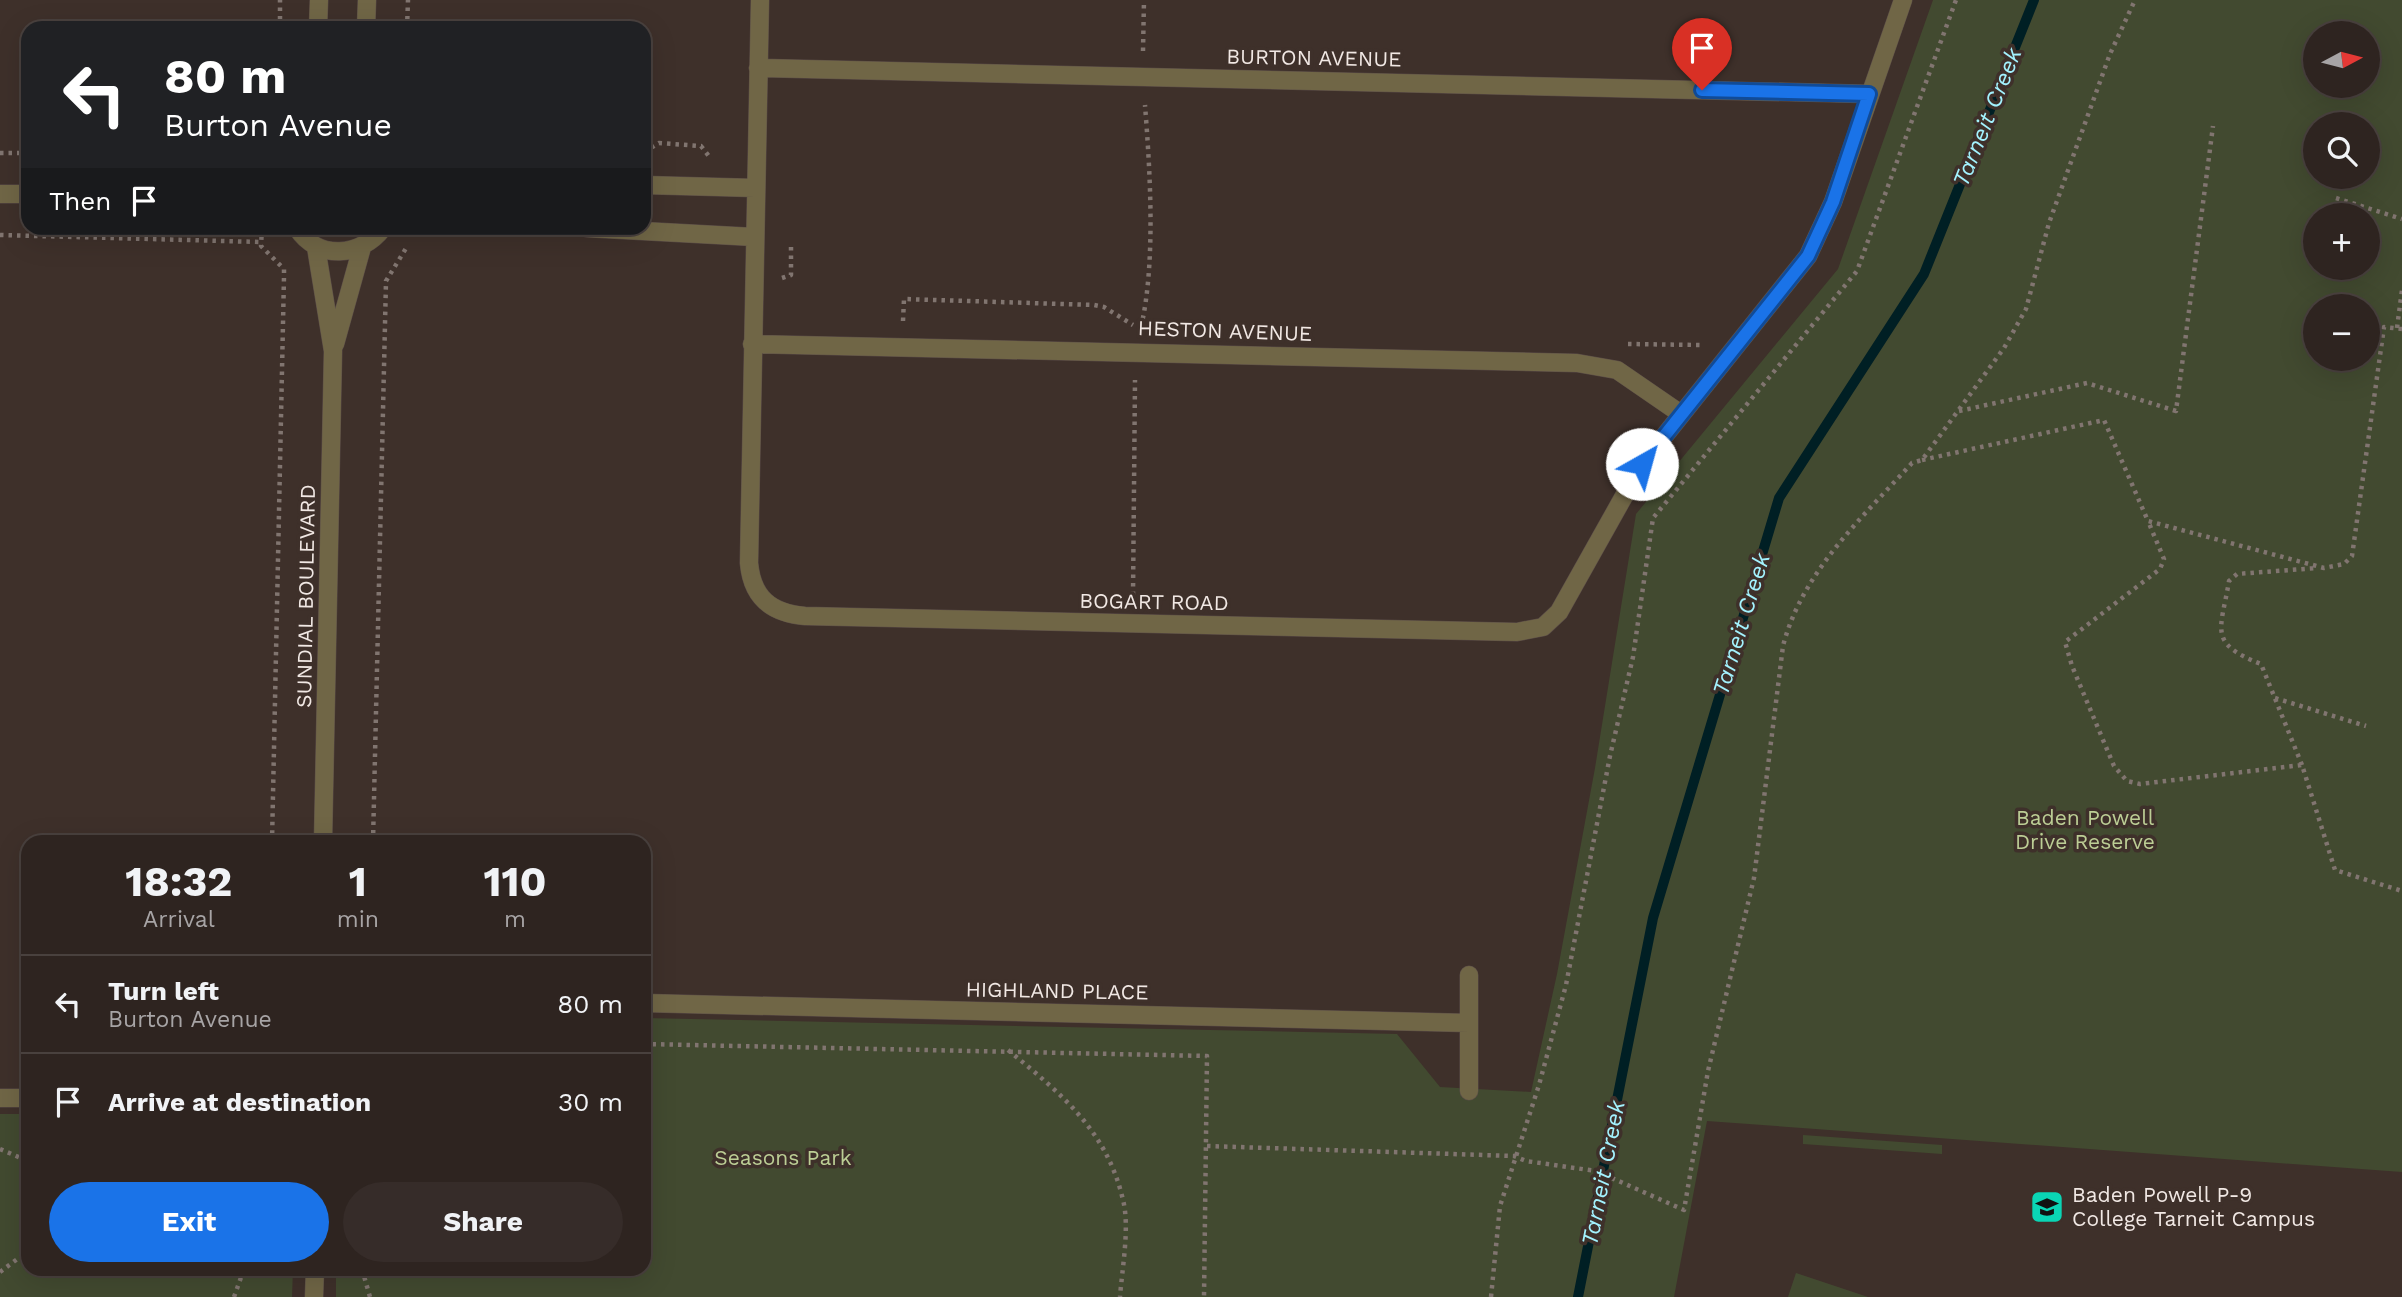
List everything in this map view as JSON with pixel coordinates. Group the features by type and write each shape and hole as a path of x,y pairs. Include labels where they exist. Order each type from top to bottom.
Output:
{"street":[{"path":"318,21 319,0"},
{"path":"366,21 367,0"},
{"path":"752,344 760,0"},
{"path":"1681,414 1808,256 1833,202 1903,0"},
{"name":"BURTON AVENUE","path":"758,68 1869,94"},
{"path":"651,186 755,188"},
{"path":"0,194 21,194"},
{"path":"651,231 754,237"},
{"path":"302,235 316,247 347,252 362,247 376,235"},
{"name":"SUNDIAL BOULEVARD","path":"316,247 333,351 323,835"},
{"name":"SUNDIAL BOULEVARD","path":"333,351 362,247"},
{"name":"HESTON AVENUE","path":"752,344 1135,351 1597,365 1617,370 1632,378 1681,414"},
{"name":"BOGART ROAD","path":"752,344 749,563 755,592 774,610 804,616 1508,632 1535,630 1552,621 1559,612 1623,493 1681,414"},
{"path":"1469,975 1469,1091"},
{"name":"HIGHLAND PLACE","path":"651,1003 1469,1023"},
{"path":"0,1098 21,1098"},
{"path":"314,1297 315,1276"}],"path":[{"path":"280,0 280,21"},
{"path":"407,21 408,0"},
{"path":"903,327 904,299 1094,305 1130,322 1140,332 1146,295 1150,168 1143,77 1144,0"},
{"path":"1491,1297 1495,1235 1514,1156 1539,1085 1566,985 1610,756 1633,657 1653,518 1857,271 1956,0"},
{"path":"1922,460 2004,348 2026,309 2049,223 2110,54 2135,0"},
{"path":"1958,412 2087,383 2176,411 2213,125"},
{"path":"651,148 659,143 701,146 715,164"},
{"path":"0,153 21,153"},
{"path":"2336,198 2402,219"},
{"path":"0,235 261,242"},
{"path":"262,235 261,246 284,269 272,835"},
{"path":"373,835 386,281 411,241"},
{"path":"782,287 782,276 791,275 791,245"},
{"path":"2402,290 2400,328 2384,327 2352,556 2344,564 2324,568 2237,574 2229,580 2221,631 2223,642 2232,652 2261,664 2302,765 2335,870 2402,891"},
{"path":"1627,344 1711,344"},
{"path":"1133,624 1135,351"},
{"path":"1207,1146 1514,1156 1526,1161 1596,1171 1684,1210 1708,1071 1754,878 1783,646 1790,619 1815,572 1912,463 2104,420 2164,559 2160,569 2065,642 2072,666 2114,766 2127,781 2140,784 2302,765"},
{"path":"2148,521 2324,568"},
{"path":"2274,698 2366,726"},
{"path":"651,1044 1007,1049 1207,1056 1204,1297"},
{"path":"1007,1049 1070,1102 1104,1150 1124,1202 1120,1297"},
{"path":"0,1149 21,1158"},
{"path":"0,1272 21,1256"},
{"path":"234,1297 240,1276"},
{"path":"364,1276 370,1297"}],"green space":[{"path":"1933,0 2402,0 2402,1172 1707,1121 1674,1297 336,1297 336,1276 651,1276 651,1018 1397,1034 1440,1087 1531,1092 1557,974 1595,768 1636,514 1838,269"},
{"path":"0,1114 21,1114 21,1276 293,1276 292,1297 0,1297"},
{"path":"1803,1135 1942,1145 1942,1154 1803,1144"},
{"path":"1796,1273 1868,1297 1788,1297"}],"waterway":[{"name":"Tarneit Creek","path":"1578,1297 1653,918 1779,498 1924,274 2034,0"}],"place":[{"name":"Baden Powell P-9 College Tarneit Campus","path":"2047,1207"}],"route":[{"path":"1642,464 1808,256 1833,202 1869,94 1702,90"}],"park label":[{"name":"Baden Powell Drive Reserve","path":"2085,830"},
{"name":"Seasons Park","path":"783,1158"}]}
